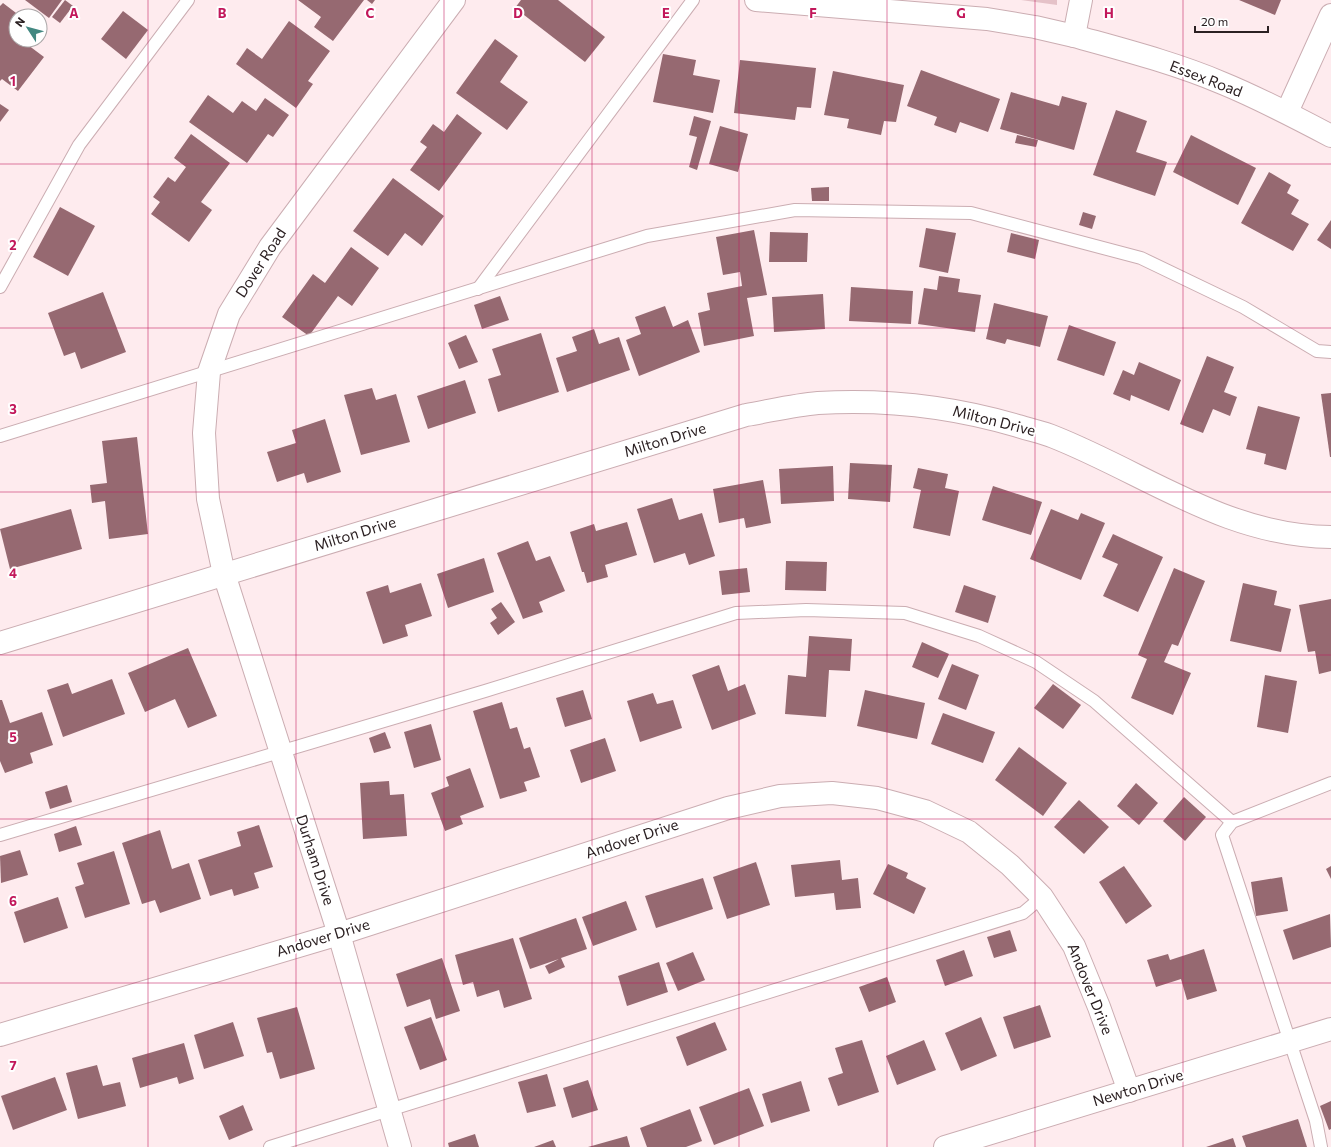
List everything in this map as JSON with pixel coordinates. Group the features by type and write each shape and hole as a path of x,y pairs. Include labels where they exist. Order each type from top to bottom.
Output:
{"street":[{"name":"Dover Road","path":"224,574 208,499 204,433 209,372 229,314 270,247 454,0"},
{"name":"Essex Road","path":"756,0 925,6 1074,36 1140,55 1221,82 1287,112 1331,136"},
{"path":"1074,36 1081,0"},
{"path":"1287,112 1331,15"},
{"name":"Milton Drive","path":"0,643 746,415 818,403 876,403 934,406 991,418 1053,436 1219,515 1264,528 1312,537 1331,537"},
{"name":"Durham Drive","path":"224,574 339,934 400,1147"},
{"name":"Andover Drive","path":"0,1034 339,934 728,808 780,796 832,793 877,798 925,811 969,832 1010,865 1042,896 1074,946 1099,1007 1129,1091"},
{"name":"Newton Drive","path":"945,1147 1331,1028"}],"lane":[{"path":"0,287 79,145 188,0"},
{"path":"478,289 693,0"},
{"path":"0,436 647,236 795,210 971,213 1141,258 1243,307 1317,351 1331,352"},
{"path":"0,835 280,750 485,691 736,613 806,610 905,613 979,636 1036,662 1094,701 1232,822"},
{"path":"1321,1147 1316,1122 1222,835 1232,822 1331,783"},
{"path":"270,1147 390,1111 1023,912 1042,896"}],"shaded area":[{"path":"1021,0 1057,0 1057,5"}],"building":[{"path":"25,0 62,0 49,18 48,8 36,8"},
{"path":"65,0 73,6 60,23 52,17"},
{"path":"298,0 364,0 333,41 314,27 321,17"},
{"path":"367,0 375,0 372,4"},
{"path":"521,0 558,0 605,37 585,62 515,8"},
{"path":"1239,0 1281,0 1275,15"},
{"path":"3,3 10,8 8,8 8,48 32,48 44,57 18,91 2,79 0,81 0,6"},
{"path":"123,11 148,30 126,59 101,39"},
{"path":"289,21 330,51 308,81 313,84 296,108 236,64 247,48 262,59"},
{"path":"495,39 518,56 500,82 528,102 507,130 456,93"},
{"path":"663,54 696,60 693,75 720,80 713,113 653,102"},
{"path":"740,60 816,68 811,108 797,107 795,120 734,113"},
{"path":"921,70 1000,99 988,132 960,122 956,133 934,125 937,117 907,106"},
{"path":"833,71 904,85 896,122 884,121 881,135 847,128 849,119 824,115"},
{"path":"1011,92 1059,106 1062,96 1087,103 1074,150 1000,129"},
{"path":"208,95 233,113 242,101 256,111 265,98 289,115 273,137 268,134 247,163 189,122"},
{"path":"0,104 9,110 0,122"},
{"path":"1116,110 1147,121 1136,152 1167,162 1155,196 1093,175"},
{"path":"457,114 482,133 439,191 410,170 427,147 420,142 433,124 444,132"},
{"path":"694,116 711,121 697,170 689,167 697,137 689,135"},
{"path":"720,126 748,134 738,172 709,164"},
{"path":"191,134 230,163 201,202 212,210 189,242 151,214 160,202 153,197 168,177 175,182 186,167 174,158"},
{"path":"1017,135 1038,140 1036,147 1015,143"},
{"path":"1191,135 1256,168 1238,205 1173,172"},
{"path":"1269,172 1291,185 1287,193 1299,200 1291,214 1309,224 1293,251 1241,223"},
{"path":"393,178 444,216 422,246 405,233 388,256 353,231"},
{"path":"829,187 829,201 812,201 811,188"},
{"path":"60,207 95,226 68,276 33,257"},
{"path":"1083,212 1096,216 1092,229 1079,225"},
{"path":"1331,220 1331,249 1317,240"},
{"path":"926,228 956,233 948,273 919,267"},
{"path":"754,230 767,295 747,298 754,336 704,346 698,313 710,310 707,293 742,286 740,272 723,275 716,237"},
{"path":"770,232 808,233 807,262 769,262"},
{"path":"1011,233 1039,240 1035,259 1007,252"},
{"path":"351,247 379,268 352,306 338,296 309,336 282,317 313,274 325,283"},
{"path":"939,276 960,279 958,292 981,295 975,332 918,324 924,288 937,290"},
{"path":"851,287 913,291 911,324 849,321"},
{"path":"103,292 126,352 81,369 75,352 64,356 48,313"},
{"path":"823,294 825,329 774,332 772,297"},
{"path":"500,296 509,320 482,329 474,305"},
{"path":"994,303 1048,316 1040,347 1007,339 1005,344 986,339"},
{"path":"665,306 673,327 688,320 700,352 639,376 626,340 641,334 635,317"},
{"path":"1069,325 1116,342 1104,376 1057,360"},
{"path":"594,329 599,344 619,337 630,370 567,392 556,358 577,351 572,337"},
{"path":"541,333 559,392 498,412 488,379 501,375 492,349"},
{"path":"466,335 478,362 459,369 448,343"},
{"path":"1207,356 1234,367 1224,392 1237,397 1230,416 1213,409 1203,433 1180,424"},
{"path":"1139,362 1181,380 1169,411 1131,395 1130,401 1113,394 1123,370 1134,375"},
{"path":"465,380 476,413 428,429 417,396"},
{"path":"372,388 376,400 396,394 410,442 361,455 344,395"},
{"path":"1331,393 1331,457 1330,457 1321,394"},
{"path":"1258,406 1300,417 1286,470 1264,464 1266,454 1246,449"},
{"path":"325,419 341,472 307,483 304,473 277,482 267,452 296,443 292,430"},
{"path":"137,437 148,534 109,539 105,501 92,503 90,485 107,483 102,441"},
{"path":"850,463 892,465 890,502 848,499"},
{"path":"833,466 834,501 781,504 779,469"},
{"path":"918,468 948,474 945,488 959,491 950,536 913,528 921,490 913,488"},
{"path":"763,480 771,523 746,528 744,518 719,523 713,489"},
{"path":"993,486 1042,502 1031,535 982,520"},
{"path":"672,498 679,520 702,513 715,556 689,565 685,553 654,563 637,509"},
{"path":"71,509 82,549 10,569 0,529"},
{"path":"1051,509 1078,520 1081,513 1105,523 1081,580 1030,559"},
{"path":"627,522 637,555 605,565 608,577 587,583 584,572 582,572 570,532 594,524 596,531"},
{"path":"1113,534 1163,557 1138,612 1103,596 1118,564 1102,557"},
{"path":"528,541 536,561 550,556 565,591 539,602 543,612 523,619 497,553"},
{"path":"484,558 494,592 448,608 437,574"},
{"path":"786,561 827,562 826,591 785,590"},
{"path":"747,568 750,592 722,595 719,571"},
{"path":"1174,568 1205,581 1178,646 1172,644 1164,662 1191,673 1173,715 1131,698 1147,659 1138,655"},
{"path":"421,583 432,616 405,625 408,636 383,644 366,592 388,585 390,593"},
{"path":"1243,583 1277,591 1274,605 1291,609 1281,652 1230,641"},
{"path":"964,585 996,596 988,623 955,612"},
{"path":"1331,599 1331,671 1319,674 1315,651 1308,652 1299,605"},
{"path":"501,602 515,622 498,635 490,623 497,618 491,609"},
{"path":"809,636 852,639 850,671 829,670 826,717 785,714 788,675 806,677"},
{"path":"922,642 949,654 938,678 912,667"},
{"path":"188,648 217,716 188,728 175,699 145,712 128,673"},
{"path":"952,664 979,675 966,710 938,699"},
{"path":"719,665 728,691 745,684 756,714 712,730 692,675"},
{"path":"1265,675 1297,681 1288,733 1257,727"},
{"path":"112,679 125,714 63,737 47,690 68,683 72,694"},
{"path":"1053,684 1081,705 1063,729 1034,708"},
{"path":"583,690 592,719 565,727 556,698"},
{"path":"865,690 925,703 917,739 857,726"},
{"path":"653,693 657,704 673,700 682,728 640,742 627,701"},
{"path":"0,700 2,700 10,723 42,712 53,745 30,753 33,763 5,773 0,761"},
{"path":"502,702 510,729 517,727 524,749 530,747 540,777 524,782 527,791 500,799 473,711"},
{"path":"943,713 995,732 983,763 931,744"},
{"path":"431,724 441,760 414,768 404,732"},
{"path":"385,732 391,748 374,753 369,738"},
{"path":"605,738 616,771 581,783 570,750"},
{"path":"1019,747 1067,783 1043,816 995,780"},
{"path":"470,768 484,807 460,816 463,824 445,831 431,793 449,786 446,777"},
{"path":"389,781 390,795 404,794 407,836 363,839 360,783"},
{"path":"1136,783 1158,803 1139,825 1117,806"},
{"path":"67,785 72,802 50,809 45,792"},
{"path":"1184,797 1206,817 1185,841 1163,821"},
{"path":"1079,800 1109,827 1084,854 1054,827"},
{"path":"259,825 273,867 254,873 259,888 234,896 232,889 210,896 198,860 241,846 237,832"},
{"path":"76,826 82,845 59,852 54,834"},
{"path":"160,830 172,869 189,863 201,899 160,913 155,900 142,904 122,843"},
{"path":"20,850 28,875 1,883 0,856"},
{"path":"114,851 130,904 85,918 75,887 84,884 77,863"},
{"path":"840,860 842,880 858,878 861,908 836,910 834,893 795,897 791,865"},
{"path":"756,862 770,905 727,919 713,877"},
{"path":"888,864 908,873 906,878 926,888 914,914 873,894"},
{"path":"1124,866 1152,906 1126,924 1099,882"},
{"path":"1331,866 1331,879 1326,869"},
{"path":"1282,877 1288,911 1256,916 1251,882"},
{"path":"703,878 713,909 656,928 645,896"},
{"path":"58,897 68,928 24,943 14,912"},
{"path":"626,901 637,930 593,946 582,917"},
{"path":"1330,914 1331,947 1293,960 1283,930"},
{"path":"576,918 587,949 561,958 565,967 549,974 545,966 559,959 530,969 519,938"},
{"path":"1010,930 1017,951 994,958 987,937"},
{"path":"513,938 532,999 504,1008 499,990 477,997 473,982 463,985 455,955"},
{"path":"1204,949 1217,991 1187,1000 1181,979 1156,987 1147,960 1168,954 1170,960"},
{"path":"964,950 973,976 945,986 936,960"},
{"path":"693,952 705,980 678,991 666,963"},
{"path":"442,958 460,1011 436,1019 430,999 407,1007 396,974"},
{"path":"659,962 668,992 627,1006 618,976"},
{"path":"887,977 896,1002 869,1012 859,987"},
{"path":"1040,1005 1051,1037 1014,1049 1003,1017"},
{"path":"297,1007 315,1069 280,1079 272,1052 267,1053 257,1018"},
{"path":"431,1017 447,1060 420,1070 404,1027"},
{"path":"981,1017 997,1056 961,1071 945,1033"},
{"path":"233,1022 244,1056 204,1069 194,1035"},
{"path":"715,1022 727,1050 687,1066 676,1037"},
{"path":"862,1040 879,1092 838,1106 828,1078 843,1073 835,1048"},
{"path":"924,1040 936,1070 897,1085 886,1056"},
{"path":"184,1043 194,1079 179,1084 177,1077 140,1088 132,1058"},
{"path":"97,1065 103,1086 120,1082 126,1106 78,1119 66,1073"},
{"path":"547,1074 556,1106 527,1113 518,1082"},
{"path":"55,1077 67,1110 13,1130 1,1096"},
{"path":"588,1080 598,1110 572,1118 563,1088"},
{"path":"801,1081 810,1111 771,1123 762,1094"},
{"path":"749,1088 764,1126 714,1145 699,1107"},
{"path":"1331,1101 1331,1129 1329,1130 1320,1106"},
{"path":"243,1105 253,1130 229,1140 219,1116"},
{"path":"690,1109 702,1141 686,1147 647,1147 640,1128"},
{"path":"1298,1119 1307,1147 1246,1147 1242,1136"},
{"path":"475,1134 479,1147 449,1147 448,1143"},
{"path":"627,1136 630,1147 588,1147"},
{"path":"1233,1138 1236,1147 1206,1147"},
{"path":"553,1140 556,1147 534,1147"}]}
